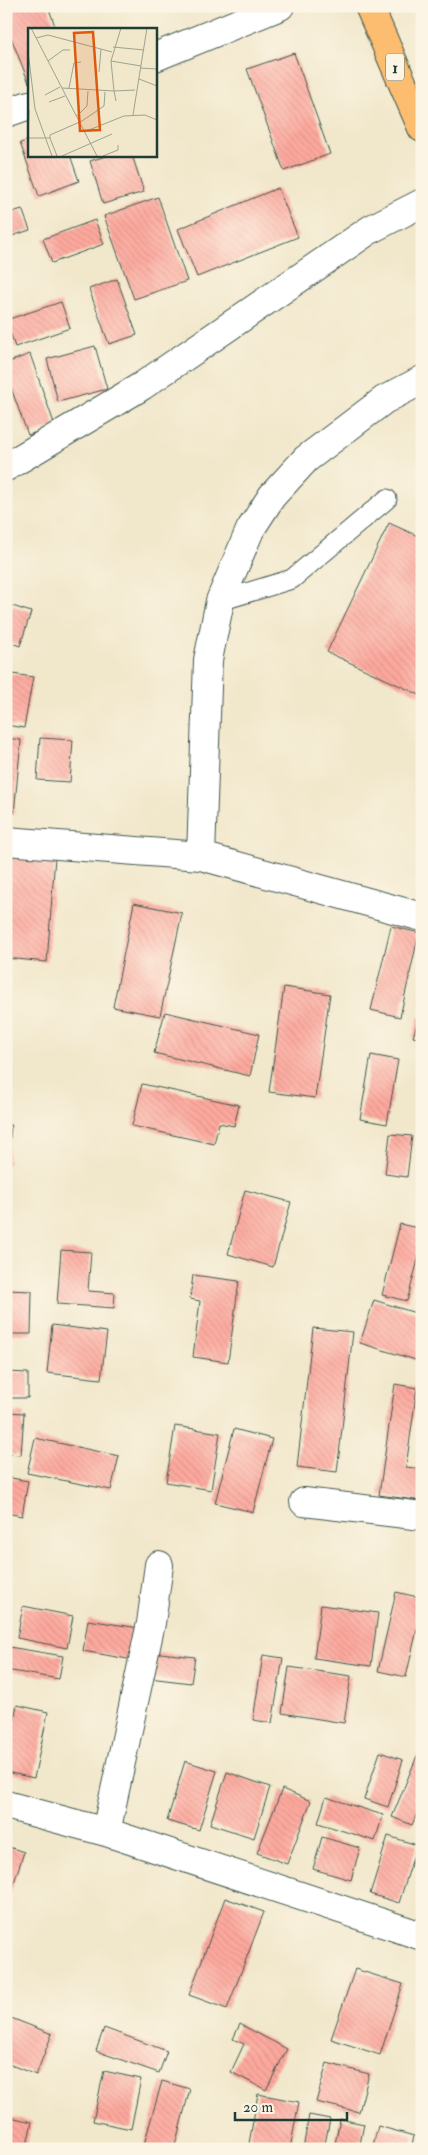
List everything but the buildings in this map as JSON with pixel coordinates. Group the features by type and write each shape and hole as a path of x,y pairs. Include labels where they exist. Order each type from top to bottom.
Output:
{"highway":[{"name":"1","path":"369,6 422,128"}],"street":[{"path":"156,57 280,6"},
{"path":"6,113 28,105"},
{"path":"6,467 142,386 371,229 422,203"},
{"path":"201,856 208,660 220,600 250,530 272,496 300,465 342,430 384,400 422,380"},
{"path":"6,841 201,856 422,917"},
{"path":"304,1502 422,1516"},
{"path":"106,1832 152,1623 159,1565"},
{"path":"6,1805 106,1832 422,1936"}],"lane":[{"path":"220,600 292,579 387,499"}]}
